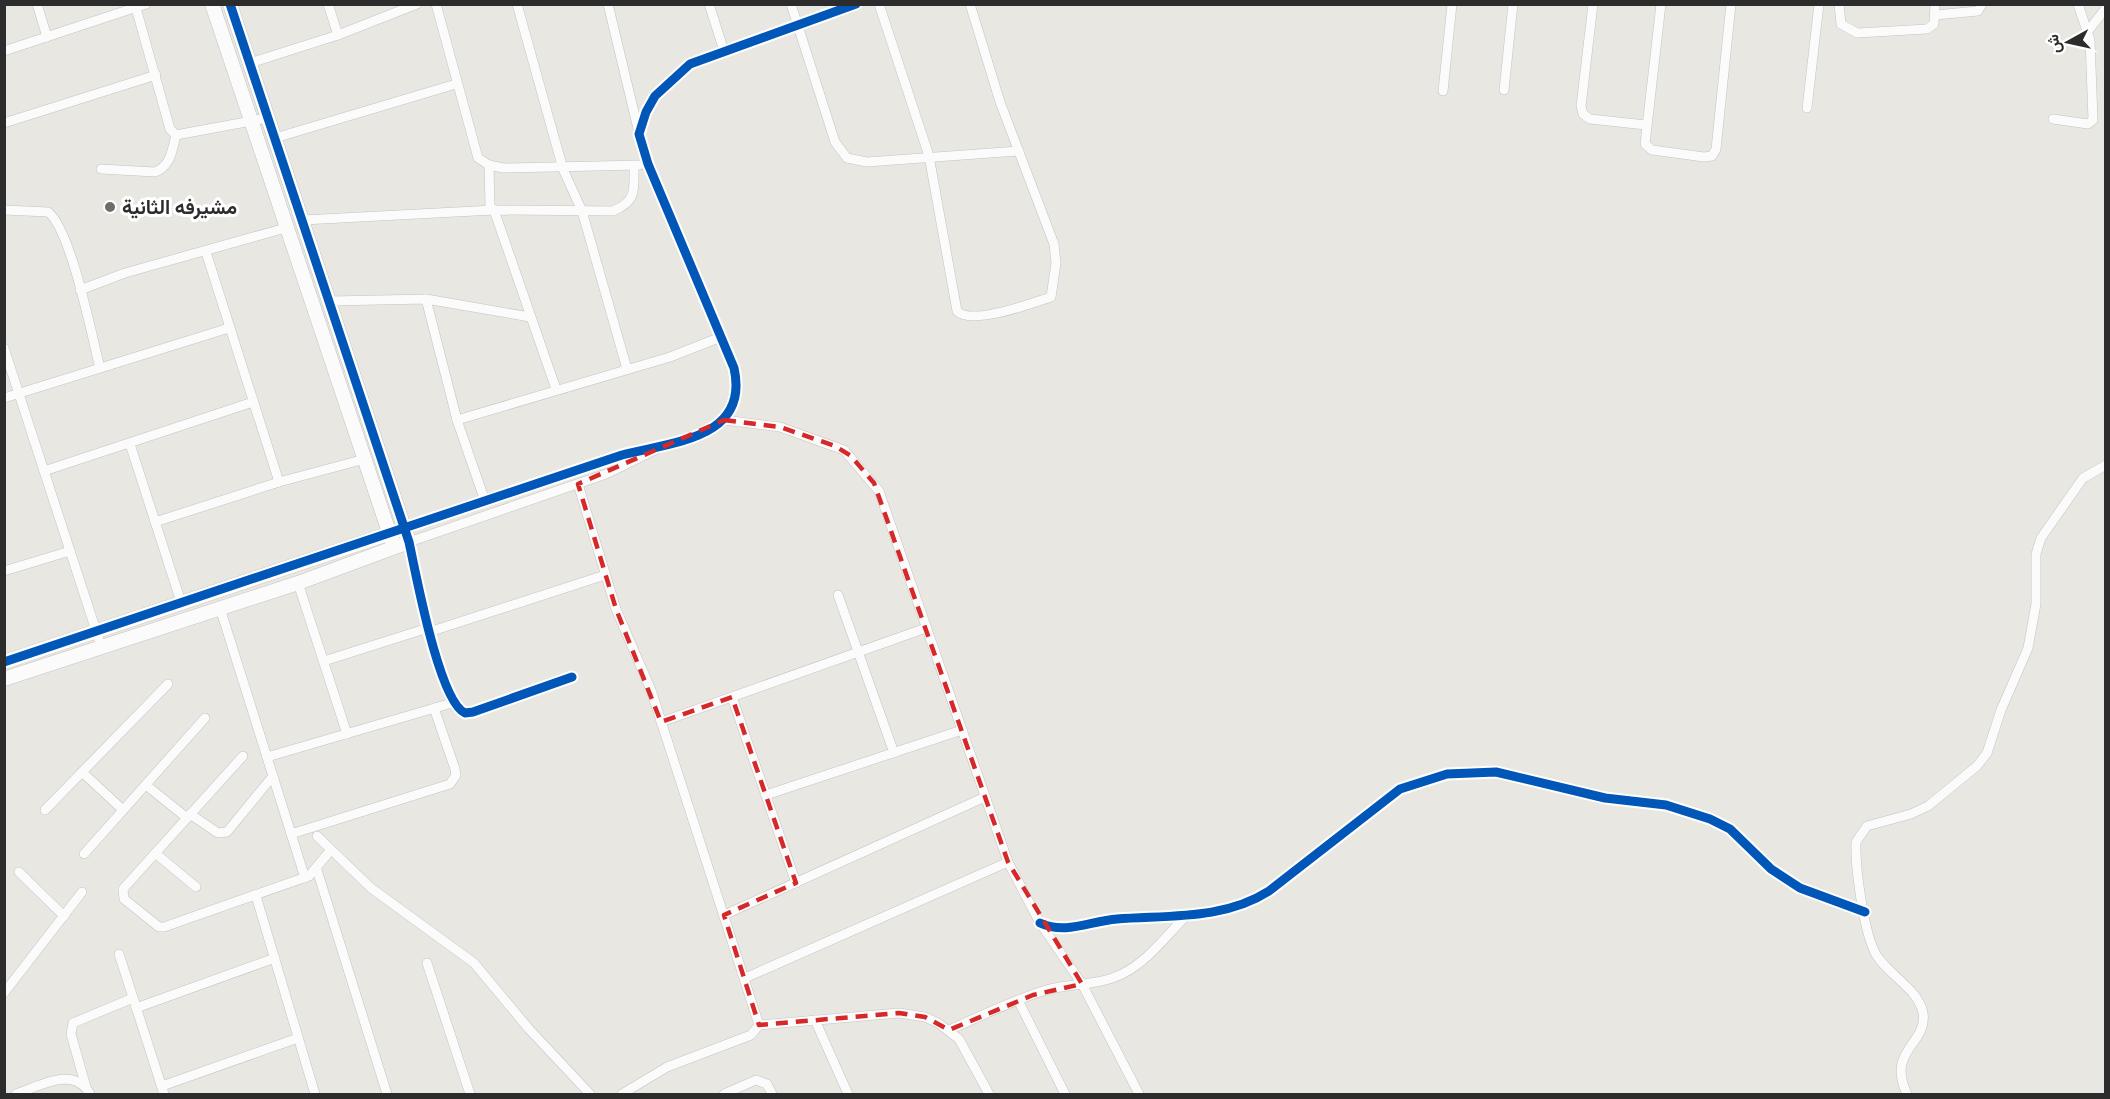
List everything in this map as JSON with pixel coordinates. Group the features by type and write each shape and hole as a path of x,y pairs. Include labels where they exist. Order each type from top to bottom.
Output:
{"street":[{"path":"37,4 48,37"},
{"path":"4,51 146,4"},
{"path":"212,4 289,226 394,547"},
{"path":"230,4 405,528 428,630 452,703 465,713 473,712 572,677"},
{"path":"328,4 338,35"},
{"path":"436,4 478,158 489,165 563,169 648,164"},
{"path":"517,4 563,169 582,211 627,369"},
{"path":"4,662 622,454 660,447 705,432 724,420 735,399 737,384 734,368 648,164 608,4"},
{"path":"709,4 724,51"},
{"path":"791,4 839,151 856,162 1019,152"},
{"path":"639,134 655,96 690,64 856,4"},
{"path":"879,4 929,156 957,311 965,315 1006,312 1051,297 1056,263 1053,244 1000,102 970,4"},
{"path":"1443,91 1452,4"},
{"path":"1504,90 1513,4"},
{"path":"1593,4 1581,110 1590,119 1646,125"},
{"path":"1661,4 1644,140 1649,149 1704,157 1714,153 1731,4"},
{"path":"1807,108 1819,4"},
{"path":"1839,4 1841,24 1857,33 1928,30 1934,24 1935,4"},
{"path":"1935,15 1978,11 1982,4"},
{"path":"2053,119 2093,122 2093,77 2088,31 2078,4"},
{"path":"249,63 338,35 413,5"},
{"path":"136,8 170,129 176,135"},
{"path":"2088,31 2106,8"},
{"path":"4,123 156,75"},
{"path":"275,138 456,84"},
{"path":"176,135 267,118"},
{"path":"101,170 155,172 162,169 169,161 176,135"},
{"path":"489,165 490,206 494,210 556,389"},
{"path":"303,220 494,210 613,211 626,206 632,199 634,166"},
{"path":"4,210 39,210 53,216 58,223 80,290 100,368"},
{"path":"80,290 125,273 206,252 289,226"},
{"path":"206,252 279,482"},
{"path":"331,301 426,299 530,317"},
{"path":"426,299 457,420 485,501"},
{"path":"4,398 229,327"},
{"path":"457,420 627,369 721,337"},
{"path":"4,348 101,646"},
{"path":"44,471 253,402"},
{"path":"724,420 763,423 789,429 835,446 851,456 874,483 883,500 1008,862 1041,923 1082,984 1139,1095"},
{"path":"130,444 181,602"},
{"path":"4,679 298,583 394,547 578,484 620,468 660,447"},
{"path":"155,522 279,482 365,459"},
{"path":"1907,1095 1900,1074 1901,1064 1920,1031 1922,1011 1916,998 1876,954 1869,938 1856,849 1858,836 1867,826 1911,814 1928,806 1977,766 1987,753 2001,710 2018,675 2030,641 2036,604 2036,554 2041,538 2082,478 2106,465"},
{"path":"578,484 605,575 661,722 759,1025"},
{"path":"4,571 70,551"},
{"path":"324,661 605,575"},
{"path":"298,583 347,734"},
{"path":"838,595 894,753"},
{"path":"220,608 305,878"},
{"path":"661,722 926,628"},
{"path":"45,810 168,684"},
{"path":"732,697 796,883"},
{"path":"267,758 452,703"},
{"path":"291,834 450,784 456,775 455,769 434,708"},
{"path":"84,854 205,718"},
{"path":"766,795 962,730"},
{"path":"243,756 122,892 124,899 159,927 305,878 317,870 330,851"},
{"path":"1041,923 1063,930 1106,920 1187,916 1235,907 1259,898 1400,789 1431,778 1480,771 1513,774 1605,798 1666,805 1710,819 1730,830 1758,858 1785,879 1815,896 1865,912"},
{"path":"82,772 123,810"},
{"path":"146,785 189,816 218,833 224,833 273,776"},
{"path":"724,915 985,797"},
{"path":"318,836 330,851 371,888 474,963 529,1029 590,1095"},
{"path":"155,853 196,887"},
{"path":"745,978 1008,862"},
{"path":"317,870 387,1095"},
{"path":"19,872 64,916"},
{"path":"4,993 82,892"},
{"path":"256,896 315,1095"},
{"path":"949,1030 1018,1000 1048,990 1109,980 1136,966 1187,916"},
{"path":"119,954 163,1090 298,1038"},
{"path":"88,1091 71,1034 73,1023 275,958"},
{"path":"427,963 470,1095"},
{"path":"1018,1000 1065,1095"},
{"path":"622,1095 667,1067 751,1035 759,1025 899,1013 925,1017 949,1030 967,1050 989,1095"},
{"path":"815,1020 848,1095"},
{"path":"16,1095 63,1078 71,1078 88,1091"},
{"path":"724,1095 756,1080 767,1084 772,1095"}],"highlighted area":[{"path":"724,420 780,427 835,446 851,456 874,483 1008,862 1082,984 1033,995 949,1030 925,1017 899,1013 759,1025 724,915 796,883 732,697 661,722 616,609 578,484"}],"cycle path":[{"path":"230,4 409,542 430,635 446,686 455,704 465,713 473,712 572,677"},
{"path":"4,662 622,455 683,440 719,423 730,410 736,392 734,368 648,164 639,134 646,112 655,96 690,64 856,4"},
{"path":"1040,923 1069,928 1107,920 1215,912 1233,907 1269,891 1400,789 1447,774 1496,772 1605,798 1666,805 1710,819 1730,829 1771,869 1800,888 1865,912"}],"place":[{"name":"مشيرفه الثانية","path":"110,207"}]}
